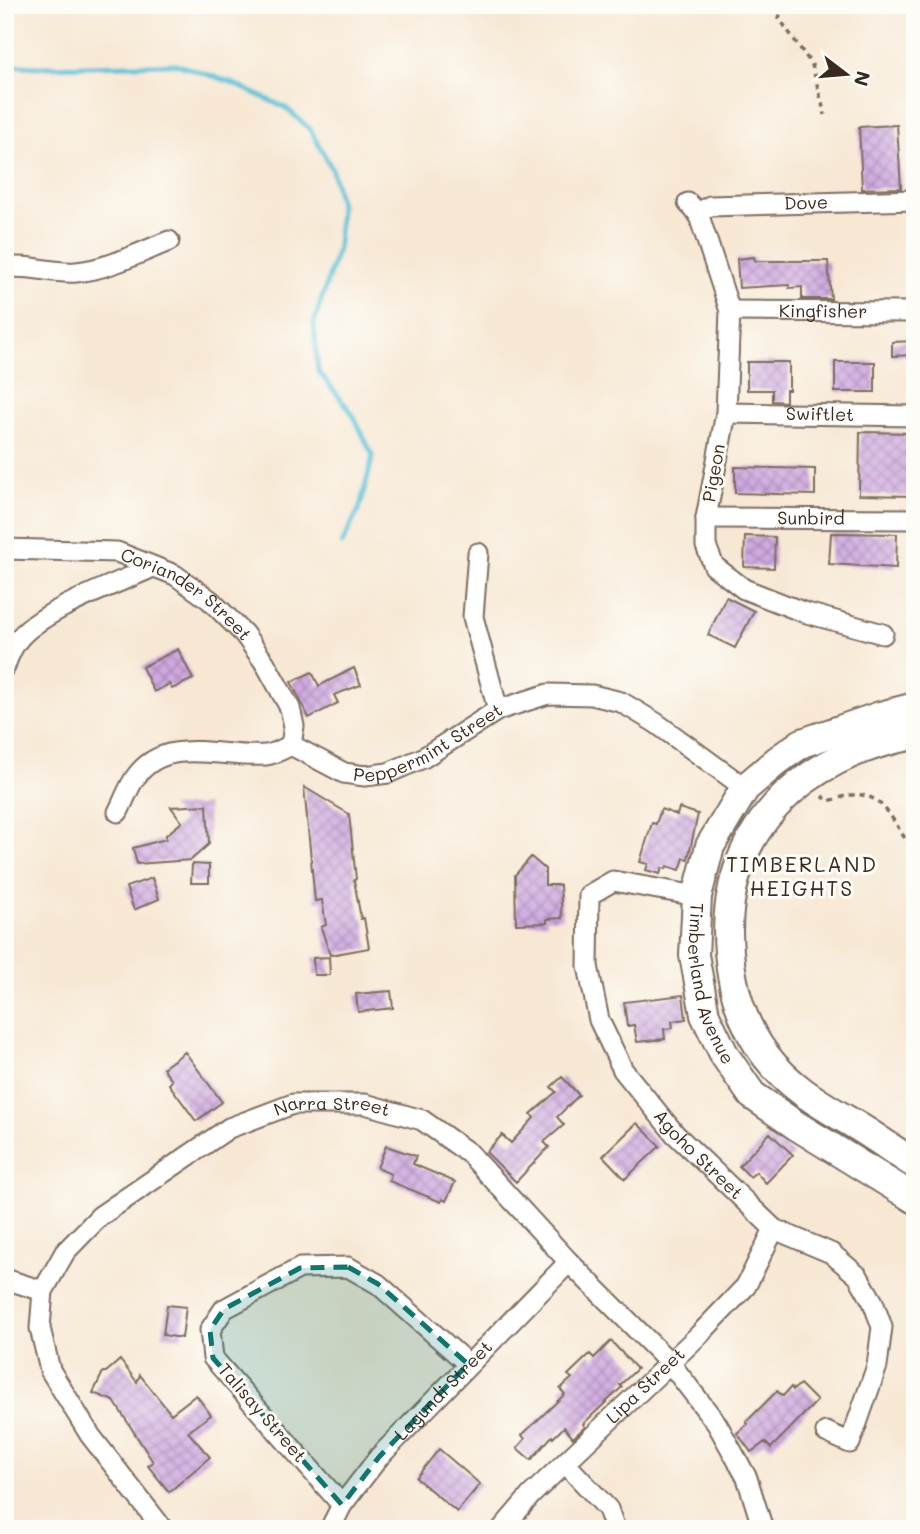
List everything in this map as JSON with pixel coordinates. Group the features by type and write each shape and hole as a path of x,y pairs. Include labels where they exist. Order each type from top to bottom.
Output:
{"street":[{"name":"Dove","path":"693,208 915,200"},
{"name":"Pigeon","path":"693,208 730,311 726,413 706,518 706,546 714,566 744,589 803,612 883,635"},
{"path":"5,268 20,266 73,272 97,268 169,241"},
{"name":"Kingfisher","path":"730,311 915,312"},
{"name":"Swiftlet","path":"726,413 915,416"},
{"name":"Sunbird","path":"706,518 915,519"},
{"name":"Coriander Street","path":"5,549 117,552 175,575 210,600 244,634 265,663 290,708 293,726 290,744"},
{"path":"478,553 473,617 498,710"},
{"path":"5,666 18,639 48,615 153,567"},
{"name":"Peppermint Street","path":"290,744 344,773 365,776 388,773 423,758 498,710 548,694 592,695 621,702 656,723 745,788"},
{"name":"Timberland Avenue","path":"915,707 867,720 802,743 745,788 710,846 696,896 694,955 705,1015 724,1056 752,1095 915,1199"},
{"name":"Timberland Avenue","path":"915,736 855,751 818,770 788,792 761,823 745,848 733,882 726,925 732,981 744,1018 764,1054 809,1098 858,1126 915,1164"},
{"path":"118,812 135,778 152,761 175,752 268,755 290,744"},
{"name":"Agoho Street","path":"696,896 613,881 589,895 588,966 599,1020 623,1070 674,1135 774,1229 831,1253 858,1276 873,1302 882,1327 877,1366 850,1443 826,1432"},
{"name":"Narra Street","path":"163,1529 90,1435 50,1370 40,1328 43,1291 65,1252 100,1216 229,1128 293,1104 365,1104 422,1119 470,1153 569,1262 670,1363 717,1424 747,1478 764,1529"},
{"path":"839,1151 858,1126"},
{"name":"Lipa Street","path":"502,1529 531,1495 670,1363 746,1286 774,1229"},
{"name":"Lagundi Street","path":"330,1529 342,1505 379,1457 569,1262"},
{"name":"Talisay Street","path":"342,1505 213,1358 210,1330 224,1309 300,1268 348,1267 378,1284 468,1364"},
{"path":"5,1279 43,1291"},
{"path":"566,1464 608,1508 615,1529"}],"path":[{"path":"783,5 779,18 812,65 825,116"},
{"path":"818,770 822,796 829,801 851,795 875,799 887,810 915,852"}],"highlighted area":[{"path":"348,1267 378,1284 468,1364 379,1457 342,1505 213,1358 210,1330 224,1309 300,1268"}],"building":[{"path":"897,125 901,188 862,189 859,127"},
{"path":"754,257 755,261 828,261 831,299 802,299 802,287 789,288 789,285 739,288 737,259"},
{"path":"915,341 915,355 892,356 892,342"},
{"path":"747,362 789,362 786,402 772,401 772,390 747,390"},
{"path":"835,362 875,362 875,392 835,392"},
{"path":"860,432 915,433 915,496 859,495"},
{"path":"735,467 815,469 815,495 735,493"},
{"path":"831,533 897,534 896,568 829,564"},
{"path":"745,536 775,537 774,568 744,567"},
{"path":"726,597 754,611 735,648 708,635"},
{"path":"178,649 193,679 172,689 169,684 154,692 142,667"},
{"path":"354,668 361,685 334,695 338,703 309,718 291,682 312,672 319,686"},
{"path":"304,787 349,814 354,880 369,948 330,955 321,927 326,925 322,900 315,901"},
{"path":"207,805 209,844 191,860 137,864 133,848 166,839 166,835 182,822 171,807"},
{"path":"679,808 698,814 688,859 684,858 680,870 667,866 666,869 662,868 660,874 646,870 648,864 640,862 652,823 656,824 661,809 677,815"},
{"path":"531,857 545,869 545,885 560,885 562,918 547,919 547,923 516,924 515,875"},
{"path":"192,864 209,865 209,883 191,883"},
{"path":"152,878 159,899 134,910 126,887"},
{"path":"329,957 330,975 314,975 313,958"},
{"path":"391,991 393,1008 358,1012 356,994"},
{"path":"683,995 686,1019 672,1021 673,1028 664,1029 665,1039 637,1042 634,1025 627,1026 624,1002"},
{"path":"185,1052 222,1102 196,1121 169,1084 172,1081 163,1068"},
{"path":"562,1077 579,1095 557,1117 564,1125 544,1142 549,1147 516,1182 486,1152 502,1135 511,1143 534,1118 531,1114 556,1092 551,1087"},
{"path":"637,1123 660,1146 625,1179 603,1156"},
{"path":"770,1133 793,1155 766,1183 756,1172 750,1177 739,1166"},
{"path":"386,1146 416,1156 413,1164 455,1182 446,1201 442,1199 441,1202 389,1181 391,1174 377,1168"},
{"path":"167,1305 186,1307 182,1338 163,1335"},
{"path":"611,1341 637,1369 583,1424 585,1427 573,1438 564,1427 553,1438 552,1436 531,1460 517,1448 525,1439 522,1435 565,1394 560,1389 572,1378 568,1375 590,1354 594,1358"},
{"path":"120,1360 137,1382 140,1375 171,1414 196,1395 211,1415 188,1432 210,1457 169,1492 148,1466 153,1462 114,1401 93,1393 103,1372"},
{"path":"800,1384 817,1401 771,1448 765,1442 751,1452 737,1433 777,1391 783,1396 791,1387 793,1390"},
{"path":"439,1449 480,1484 457,1512 416,1478"}],"waterway":[{"path":"5,65 39,67 176,64 230,82 286,108 310,129 332,169 340,205 338,248 314,323 318,371 352,413 373,456 360,507 342,544"}],"district":[{"name":"TIMBERLAND HEIGHTS","path":"802,877"}]}
